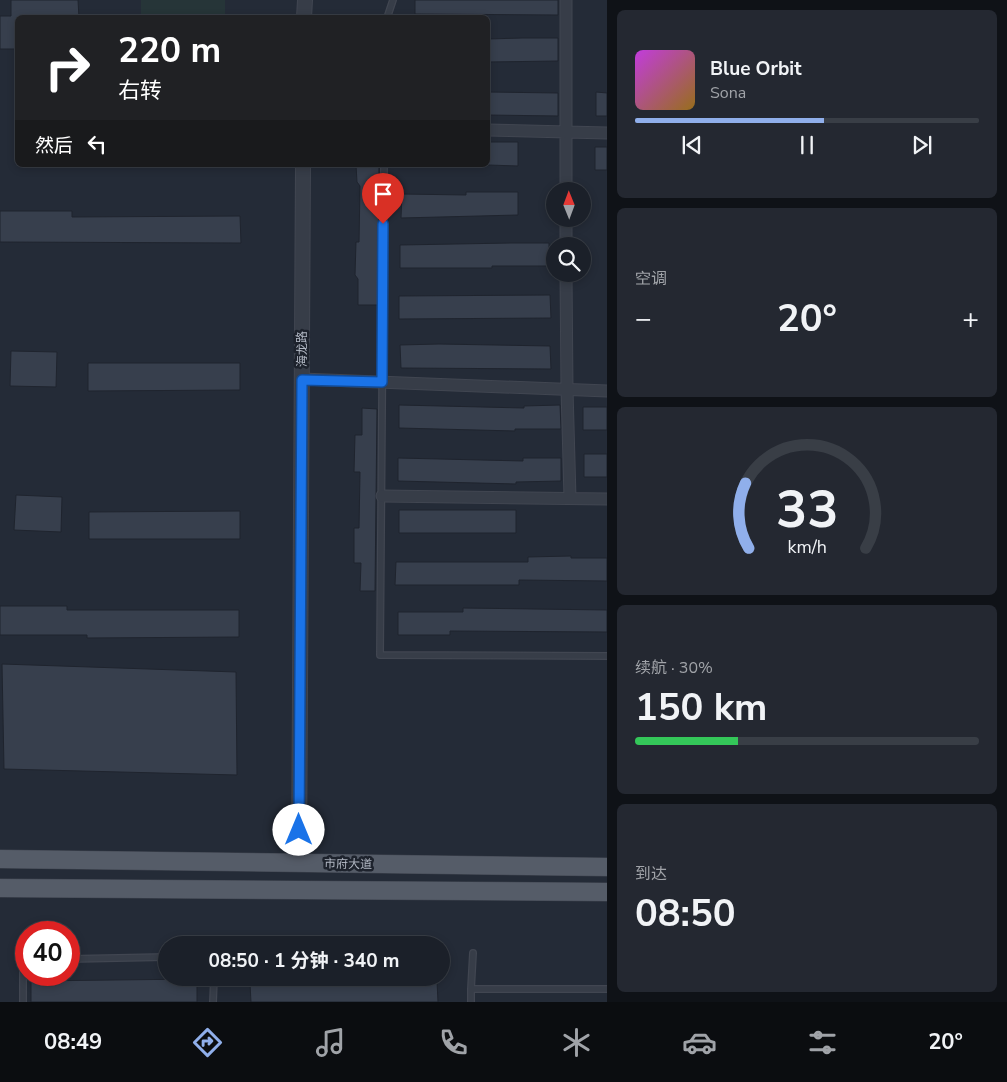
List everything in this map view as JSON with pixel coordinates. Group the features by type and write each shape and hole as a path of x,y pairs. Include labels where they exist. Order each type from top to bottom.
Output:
{"main road":[{"name":"市府大道","path":"0,859 607,867"},
{"name":"市府大道","path":"0,888 607,892"}],"street":[{"path":"304,15 305,0"},
{"path":"566,0 566,182"},
{"path":"490,130 607,133"},
{"name":"海龙路","path":"299,863 303,167"},
{"path":"566,282 570,498"},
{"path":"302,380 607,391"},
{"path":"382,496 607,499"}],"lane":[{"path":"388,15 393,0"},
{"path":"384,167 380,655 607,656"},
{"path":"471,1002 473,953"},
{"path":"80,959 158,957"},
{"path":"23,1002 24,986"},
{"path":"213,1002 214,986"},
{"path":"472,989 607,989"}],"shaded area":[{"path":"141,0 225,0 225,15 141,15"}],"building":[{"path":"11,0 78,0 79,15 15,15 15,49 0,49 0,16 11,16"},
{"path":"415,0 558,0 558,15 415,14"},
{"path":"558,38 558,61 490,62 490,39"},
{"path":"490,92 558,93 558,116 490,115"},
{"path":"596,92 607,93 607,116 596,116"},
{"path":"490,142 518,142 518,166 490,165"},
{"path":"595,147 607,147 607,170 595,170"},
{"path":"356,167 379,167 378,305 358,305 358,279 355,275 356,242 359,242 360,186 357,182"},
{"path":"466,192 518,192 518,215 401,218 402,194 466,195"},
{"path":"0,211 72,211 72,217 240,216 241,243 0,242"},
{"path":"546,243 546,266 400,268 400,245"},
{"path":"550,295 551,318 399,319 399,296"},
{"path":"400,345 550,346 551,369 401,368"},
{"path":"11,351 57,352 56,387 10,386"},
{"path":"88,363 240,363 240,390 88,391"},
{"path":"399,405 524,408 524,406 560,405 561,429 515,429 515,431 399,428"},
{"path":"583,407 607,407 607,430 583,430"},
{"path":"362,408 377,409 375,591 360,591 361,563 354,563 354,528 359,528 360,472 354,472 355,435 362,435"},
{"path":"584,454 607,454 607,477 584,477"},
{"path":"398,458 523,461 523,458 561,458 561,481 516,482 516,484 398,481"},
{"path":"16,495 62,497 61,532 14,530"},
{"path":"399,510 516,510 516,533 399,533"},
{"path":"240,511 240,539 89,539 89,512"},
{"path":"571,556 571,558 607,558 607,581 519,580 519,585 395,585 396,562 528,562 528,557"},
{"path":"0,606 67,606 67,610 239,610 239,637 87,638 87,635 0,635"},
{"path":"463,608 607,610 607,632 450,631 450,635 398,635 398,612 463,612"},
{"path":"2,664 236,672 237,775 4,769"},
{"path":"158,979 158,986 197,986 197,1002 31,1002 31,986 80,986 80,980"},
{"path":"250,986 437,986 438,1002 251,1002"}],"route":[{"path":"299,830 302,380 382,382 383,224"}]}
